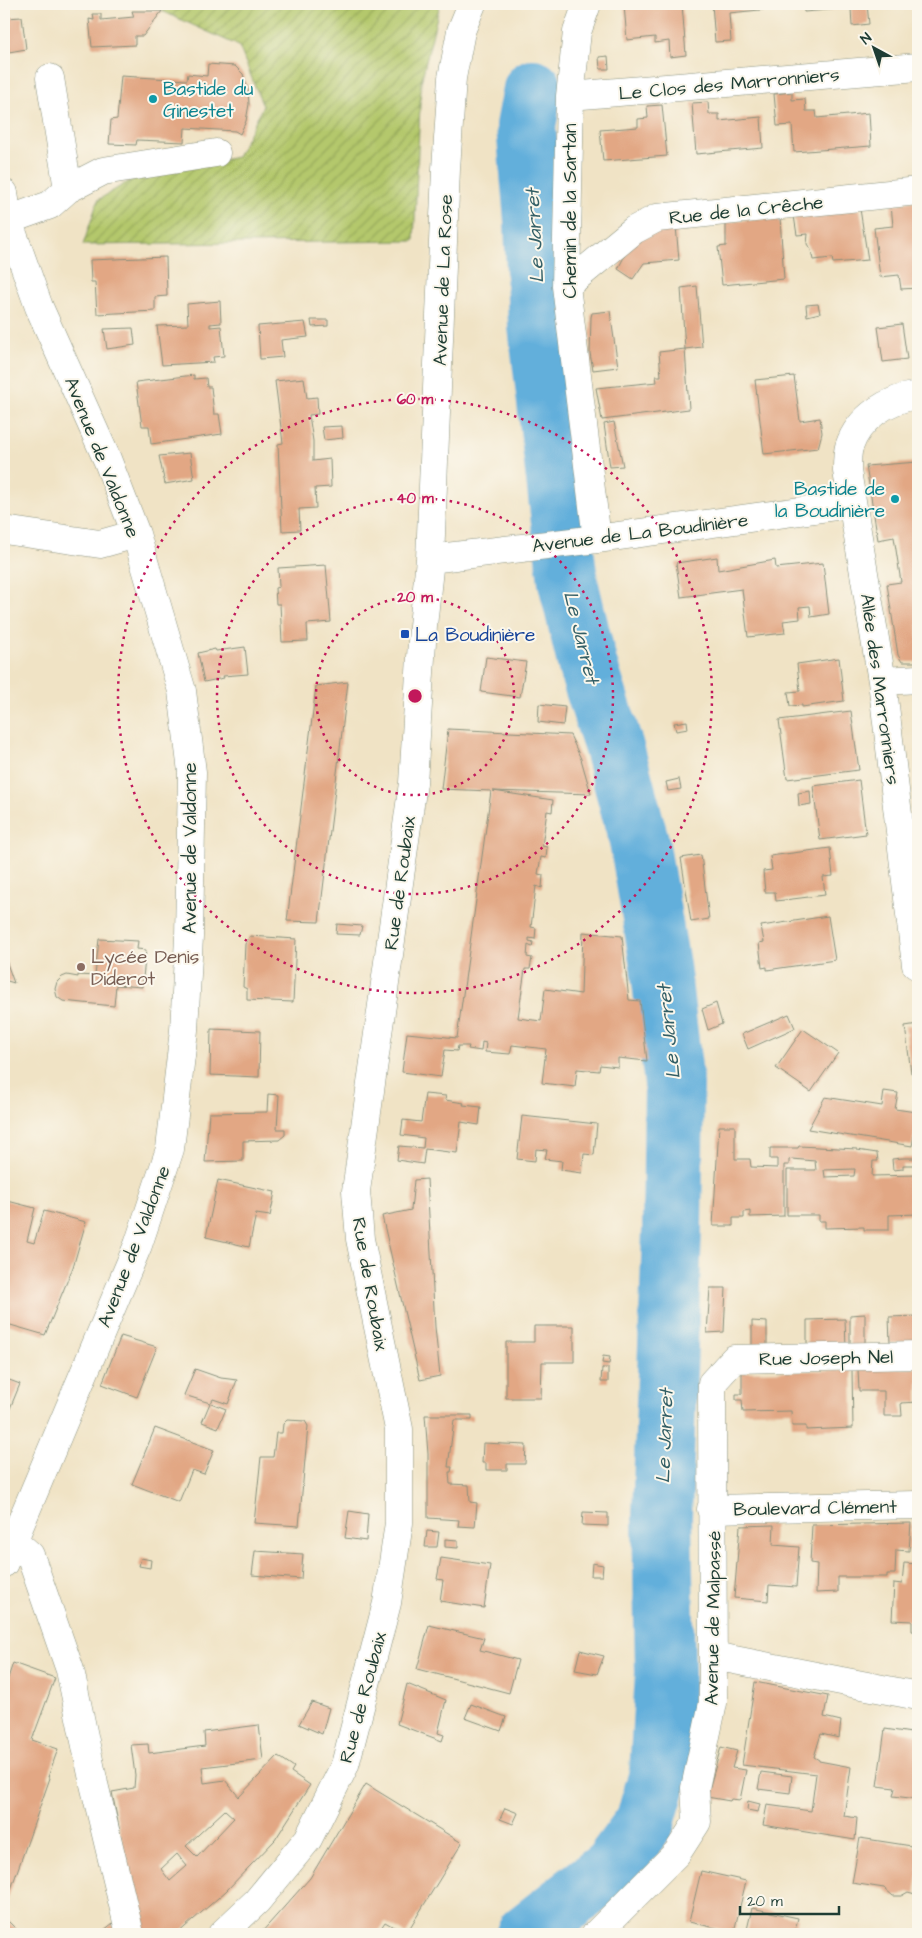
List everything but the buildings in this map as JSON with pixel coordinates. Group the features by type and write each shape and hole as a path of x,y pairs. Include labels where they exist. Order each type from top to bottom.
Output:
{"street":[{"name":"Avenue de La Rose","path":"430,559 452,78 461,31 472,4"},
{"name":"Chemin de la Sartan","path":"585,540 566,286 570,96 577,32 587,4"},
{"name":"Le Clos des Marronniers","path":"570,96 918,67"},
{"path":"50,78 68,189"},
{"path":"8,220 50,206 68,189 102,171 216,153"},
{"name":"Rue de la Crêche","path":"566,286 634,230 657,218 918,191"},
{"name":"Avenue de Valdonne","path":"4,193 8,220 38,307 107,459 136,534 182,690 192,772 190,937 184,1030 170,1148 138,1245 8,1552"},
{"path":"851,504 847,471 848,456 849,448 859,426 874,412 892,402 918,395"},
{"name":"Avenue de La Boudinière","path":"430,559 851,504"},
{"name":"Allée des Marronniers","path":"851,504 882,681 917,965"},
{"path":"4,530 100,544 136,534"},
{"name":"Rue de Roubaix","path":"222,1934 257,1901 308,1839 345,1765 389,1594 399,1523 399,1429 360,1240 356,1191 413,783 423,626 430,559"},
{"path":"882,681 918,679"},
{"name":"Rue Joseph Nel","path":"734,1359 918,1355"},
{"name":"Avenue de Malpassé","path":"596,1934 677,1853 697,1822 695,1788 713,1703 714,1521 711,1509 712,1384 734,1359"},
{"name":"Boulevard Clément","path":"711,1509 918,1505"},
{"path":"8,1552 30,1555 70,1670 94,1784 130,1934"},
{"path":"714,1656 918,1696"}],"green space":[{"path":"162,4 440,4 421,82 414,241 83,245 98,200 131,180 237,157 263,106 239,46 162,11"}],"waterway":[{"name":"Le Jarret","path":"526,1934 611,1868 645,1822 659,1774 665,1673 662,1517 672,1230 674,1084 660,965 639,841 614,748 588,667 568,582 538,326 534,221 526,126 533,89"}],"place":[{"name":"Bastide du Ginestet","path":"153,99"},
{"name":"Bastide de la Boudinière","path":"895,499"},
{"name":"La Boudinière","path":"405,634"},
{"name":"Lycée Denis Diderot","path":"81,967"}]}
